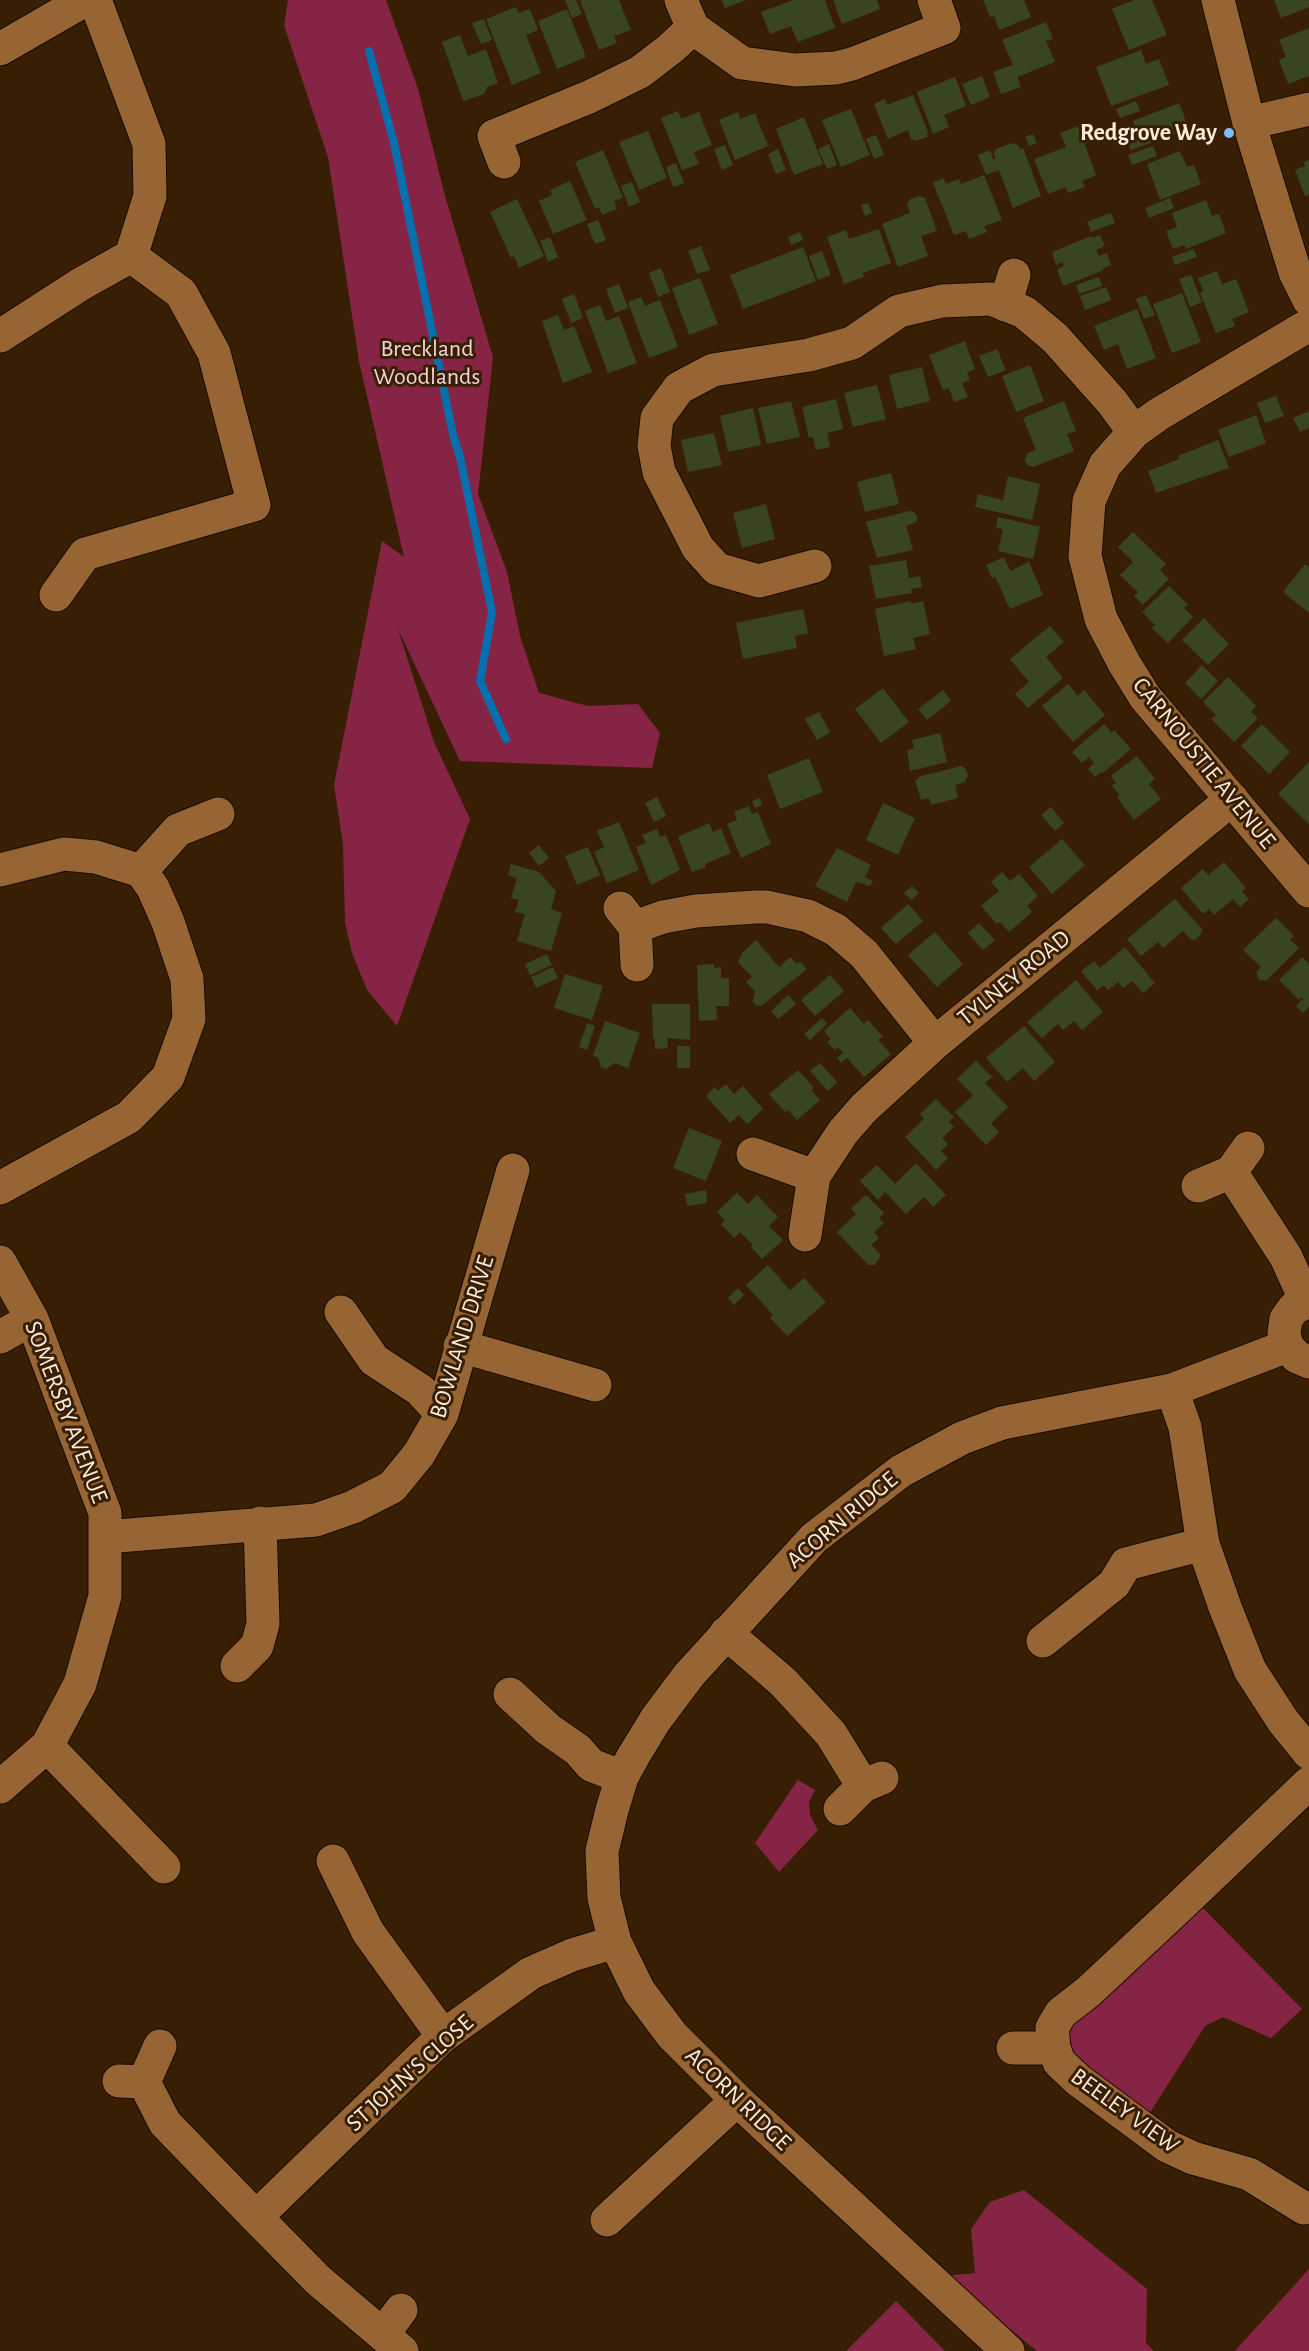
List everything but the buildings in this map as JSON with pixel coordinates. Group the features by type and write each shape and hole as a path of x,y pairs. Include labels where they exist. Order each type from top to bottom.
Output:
{"street":[{"path":"0,49 85,0"},
{"path":"0,336 81,284 131,256 150,196 149,144 95,0"},
{"path":"504,162 494,136 589,97 640,72 670,50 687,14 742,63 795,70 836,68 944,28 934,0"},
{"path":"1218,0 1249,123 1295,273 1309,300"},
{"path":"1249,123 1309,109"},
{"path":"56,595 85,554 254,505 214,353 181,293 131,256"},
{"path":"815,566 759,581 717,569 698,548 658,472 654,446 657,418 680,388 713,370 809,355 852,343 899,311 942,301 991,299 1010,290 1024,312 1055,338 1112,402 1134,432"},
{"name":"CARNOUSTIE AVENUE","path":"1309,325 1134,432 1105,465 1089,501 1085,556 1101,619 1145,697 1309,891"},
{"name":"TYLNEY ROAD","path":"805,1235 814,1176 831,1149 864,1108 935,1043 1232,799"},
{"path":"141,871 178,830 218,814"},
{"path":"0,870 64,854 96,857 141,871 153,888 168,922 187,979 189,1019 168,1077 129,1117 0,1188"},
{"path":"637,965 627,917 663,917 696,911 767,906 808,916 836,930 864,954 935,1043"},
{"path":"753,1154 814,1176"},
{"name":"ACORN RIDGE","path":"1008,2351 737,2100 672,2035 639,1991 615,1942 604,1898 602,1851 622,1777 656,1719 689,1675 814,1538 901,1470 962,1438 1002,1423 1172,1390 1298,1354 1284,1333 1286,1320 1294,1308 1307,1301 1239,1160 1198,1186"},
{"name":"BOWLAND DRIVE","path":"105,1537 316,1520 353,1508 392,1487 419,1454 442,1414 513,1170"},
{"name":"SOMERSBY AVENUE","path":"0,1262 32,1319 105,1513 105,1596 80,1684 47,1746 6,1770"},
{"path":"341,1312 374,1360 420,1390 442,1414"},
{"path":"0,1337 32,1319"},
{"path":"460,1346 595,1385"},
{"path":"1172,1390 1185,1427 1203,1544 1250,1670 1283,1721 1309,1753"},
{"path":"237,1666 257,1646 263,1624 260,1523"},
{"path":"1043,1641 1114,1584 1126,1564 1203,1544"},
{"path":"726,1633 783,1682 872,1782 840,1809"},
{"path":"510,1694 548,1729 578,1750 591,1765 622,1777"},
{"path":"47,1746 164,1867"},
{"name":"BEELEY VIEW","path":"1304,2208 1249,2174 1192,2158 1167,2146 1078,2080 1059,2062 1054,2048 1052,2028 1061,2013 1088,1992 1172,1898 1309,1783"},
{"path":"333,1861 368,1932 443,2036"},
{"name":"ST JOHN'S CLOSE","path":"256,2217 443,2036 531,1973 572,1955 615,1942"},
{"path":"160,2046 132,2082 165,2123 318,2280 396,2331"},
{"name":"BEELEY VIEW","path":"1013,2048 1054,2048"},
{"path":"608,2220 737,2100"}],"green space":[{"name":"Breckland Woodlands","path":"288,0 386,0 418,89 445,196 493,357 478,494 507,572 520,636 539,693 588,706 638,704 660,733 652,768 460,761 398,629 434,742 470,819 397,1026 367,990 352,953 345,922 343,844 334,785 382,541 404,557 359,361 328,157 284,25"},
{"path":"798,1780 815,1790 809,1802 810,1815 818,1830 779,1872 755,1843"},
{"path":"1196,1901 1302,2009 1271,2038 1223,2017 1205,2026 1144,2122 1062,2043 1072,2013"},
{"path":"1024,2190 1147,2289 1146,2343 1154,2351 1037,2351 945,2276 975,2273 971,2229 990,2202"},
{"path":"1309,2269 1309,2351 1235,2351"},
{"path":"896,2301 945,2351 846,2351"}],"waterway":[{"path":"369,51 394,143 453,435 460,457 492,612 480,681 506,739"}],"place":[{"name":"Redgrove Way","path":"1229,133"}]}
